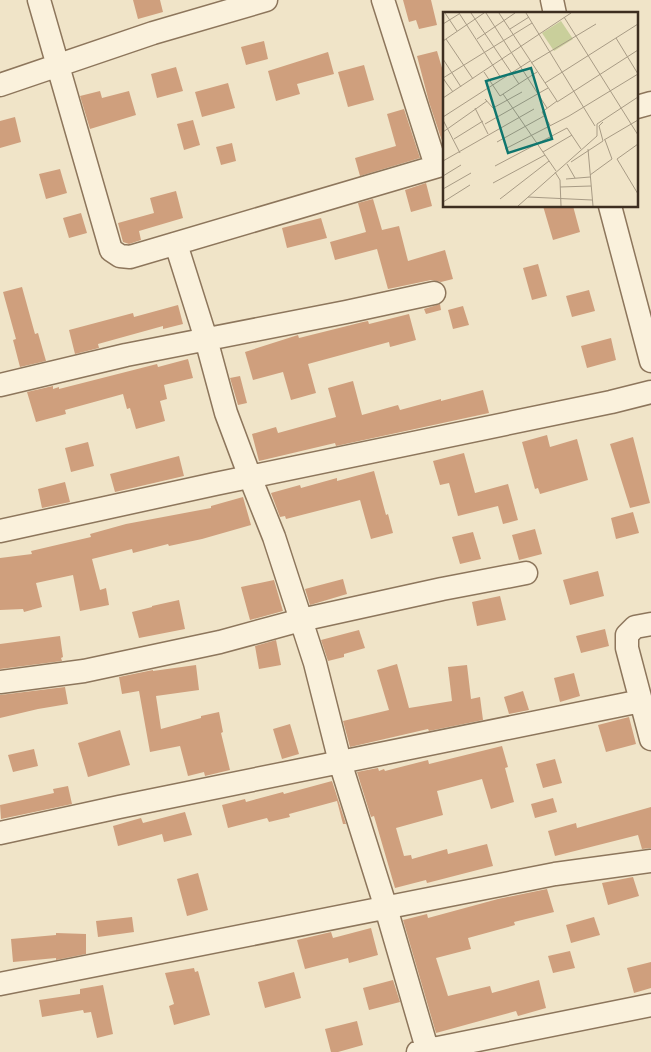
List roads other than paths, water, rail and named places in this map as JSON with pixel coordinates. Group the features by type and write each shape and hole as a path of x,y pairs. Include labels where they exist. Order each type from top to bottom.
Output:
{"street":[{"path":"39,0 111,250 120,256 130,258 440,165 383,0"},
{"path":"0,85 154,33 214,7 266,0"},
{"path":"638,108 651,103"},
{"path":"611,208 651,361"},
{"path":"176,244 206,339 226,413 274,537 315,662 340,762 386,908 425,1052 651,1004"},
{"path":"0,385 126,355 434,293"},
{"path":"0,531 651,392"},
{"path":"0,682 84,671 220,642 301,620 442,589 526,573"},
{"path":"651,624 635,628 627,635 627,648 651,739"},
{"path":"0,833 119,806 641,701"},
{"path":"0,984 555,874 651,861"}]}
